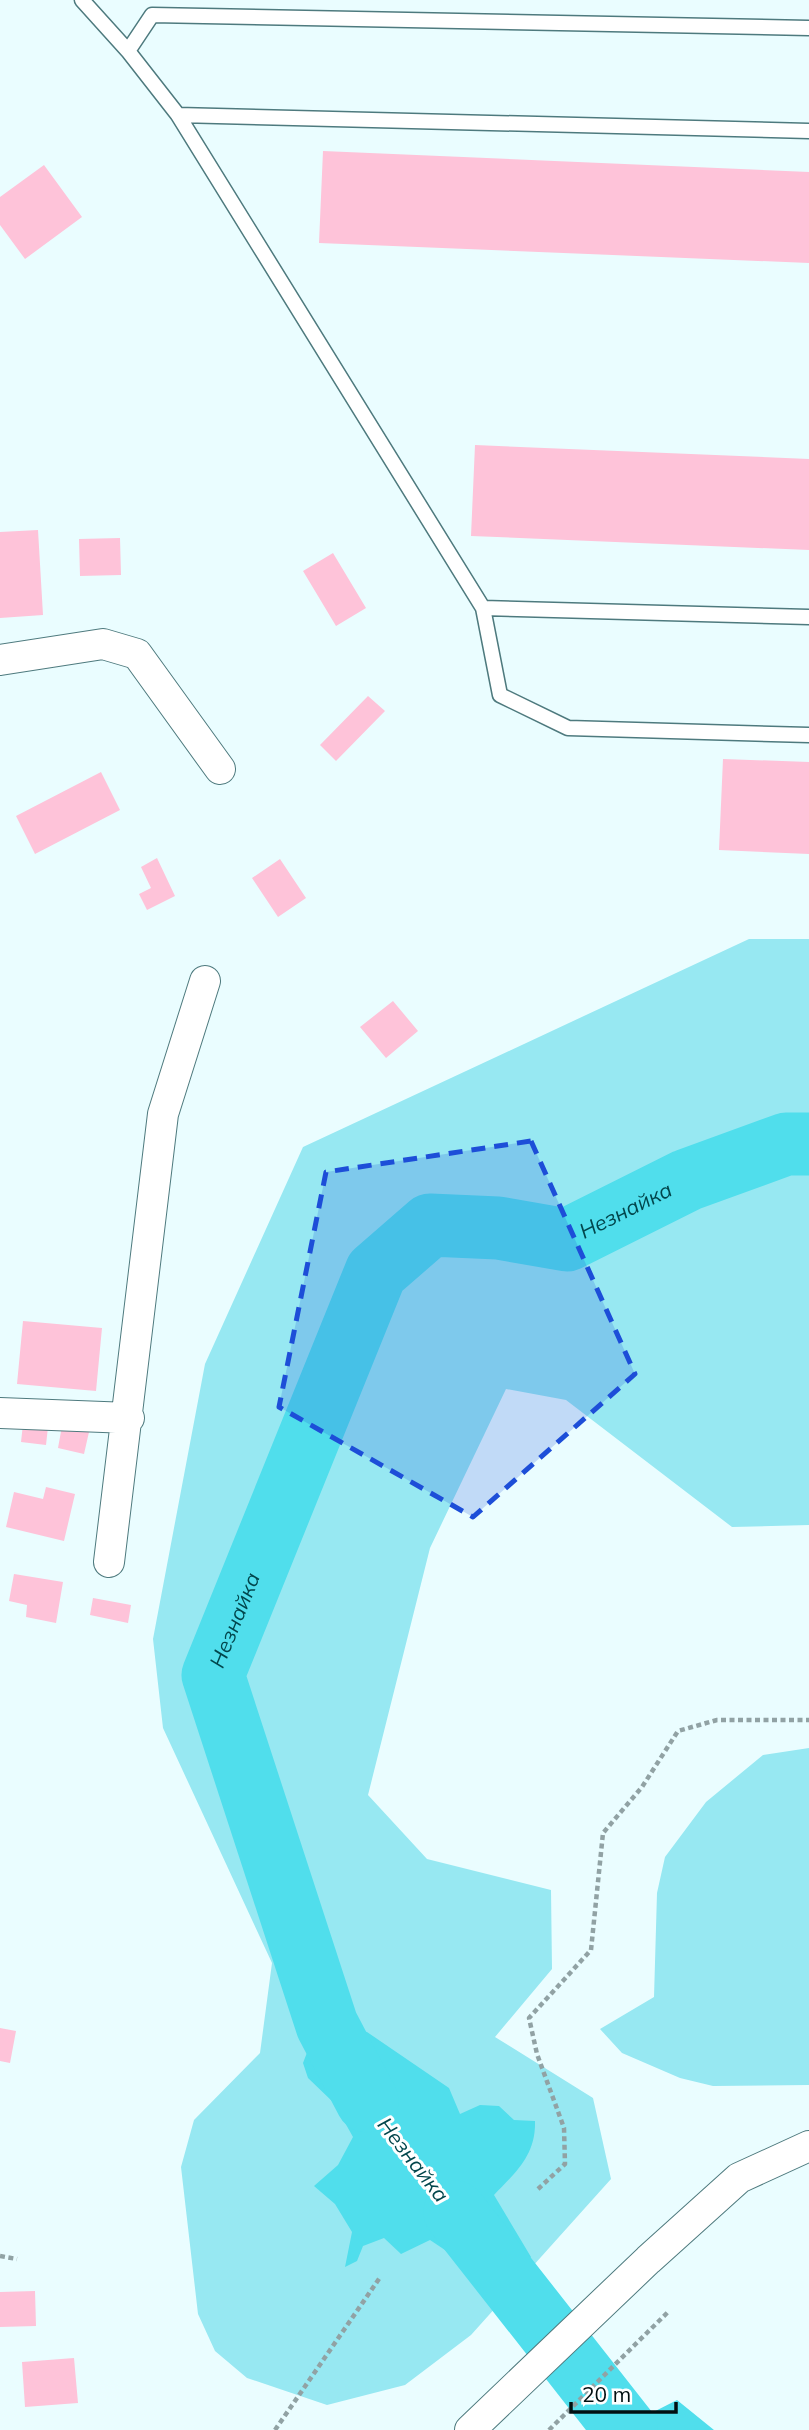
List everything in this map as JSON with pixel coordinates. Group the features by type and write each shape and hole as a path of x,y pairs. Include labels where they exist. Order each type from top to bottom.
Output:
{"street":[{"path":"0,660 103,644 137,654 220,769"},
{"path":"110,1562 163,1114 205,981"},
{"path":"0,1413 129,1418"},
{"path":"470,2430 648,2260 739,2178 809,2146"}],"lane":[{"path":"82,0 128,51 178,115 483,608 500,695 568,728 809,734"},
{"path":"128,51 152,15 809,28"},
{"path":"178,115 809,131"},
{"path":"483,608 809,617"}],"path":[{"path":"538,2189 565,2164 564,2128 537,2053 529,2018 591,1950 603,1833 642,1787 678,1731 717,1720 809,1720"},
{"path":"0,2256 18,2259"},
{"path":"275,2430 381,2276"},
{"path":"549,2430 669,2311"}],"highlighted area":[{"path":"531,1141 635,1374 473,1517 279,1407 326,1172"}],"shaded area":[{"path":"749,939 809,939 809,1525 732,1527 566,1400 506,1389 430,1548 368,1795 427,1859 551,1890 552,1969 495,2037 593,2098 611,2179 471,2335 405,2385 327,2405 247,2378 215,2351 198,2314 181,2167 194,2120 260,2053 272,1963 163,1728 153,1639 205,1364 303,1147"},
{"path":"809,1748 809,2085 713,2086 680,2078 622,2053 600,2029 654,1997 657,1893 665,1857 706,1802 763,1755"}],"water":[{"path":"327,2025 367,2032 449,2088 460,2114 480,2105 499,2106 514,2120 535,2121 528,2153 517,2170 494,2195 531,2257 507,2283 472,2268 430,2240 401,2254 384,2238 363,2246 357,2261 345,2267 352,2232 335,2204 314,2186 338,2165 353,2137 334,2103 308,2078 303,2063 313,2037"},
{"path":"677,2400 714,2430 623,2430 624,2427"}],"building":[{"path":"323,151 809,172 809,263 319,243"},
{"path":"44,165 82,217 25,259 0,225 0,197"},
{"path":"475,445 809,459 809,550 471,536"},
{"path":"38,530 43,615 0,618 0,532"},
{"path":"120,538 121,575 80,576 79,539"},
{"path":"333,553 366,608 336,626 303,571"},
{"path":"368,696 385,711 336,761 320,745"},
{"path":"723,759 809,762 809,854 719,850"},
{"path":"101,772 120,810 35,854 16,816"},
{"path":"157,858 175,896 147,910 139,894 151,888 141,867"},
{"path":"280,859 306,898 278,917 252,878"},
{"path":"393,1001 418,1031 386,1058 360,1027"},
{"path":"23,1321 102,1328 96,1391 17,1384"},
{"path":"23,1424 48,1427 46,1445 21,1442"},
{"path":"62,1426 89,1432 84,1454 58,1448"},
{"path":"46,1487 75,1494 64,1541 6,1527 14,1492 43,1499"},
{"path":"14,1574 63,1582 56,1623 26,1617 27,1605 9,1601"},
{"path":"93,1598 131,1605 128,1623 90,1615"},
{"path":"0,2028 16,2031 10,2063 0,2061"},
{"path":"35,2291 36,2326 0,2327 0,2292"},
{"path":"74,2358 78,2403 25,2407 22,2362"}],"waterway":[{"name":"Незнайка","path":"367,2101 327,2025 213,1675 376,1272 430,1225 498,1228 567,1240 687,1180 786,1144 809,1144"},
{"name":"Незнайка","path":"455,2212 626,2430"}]}
